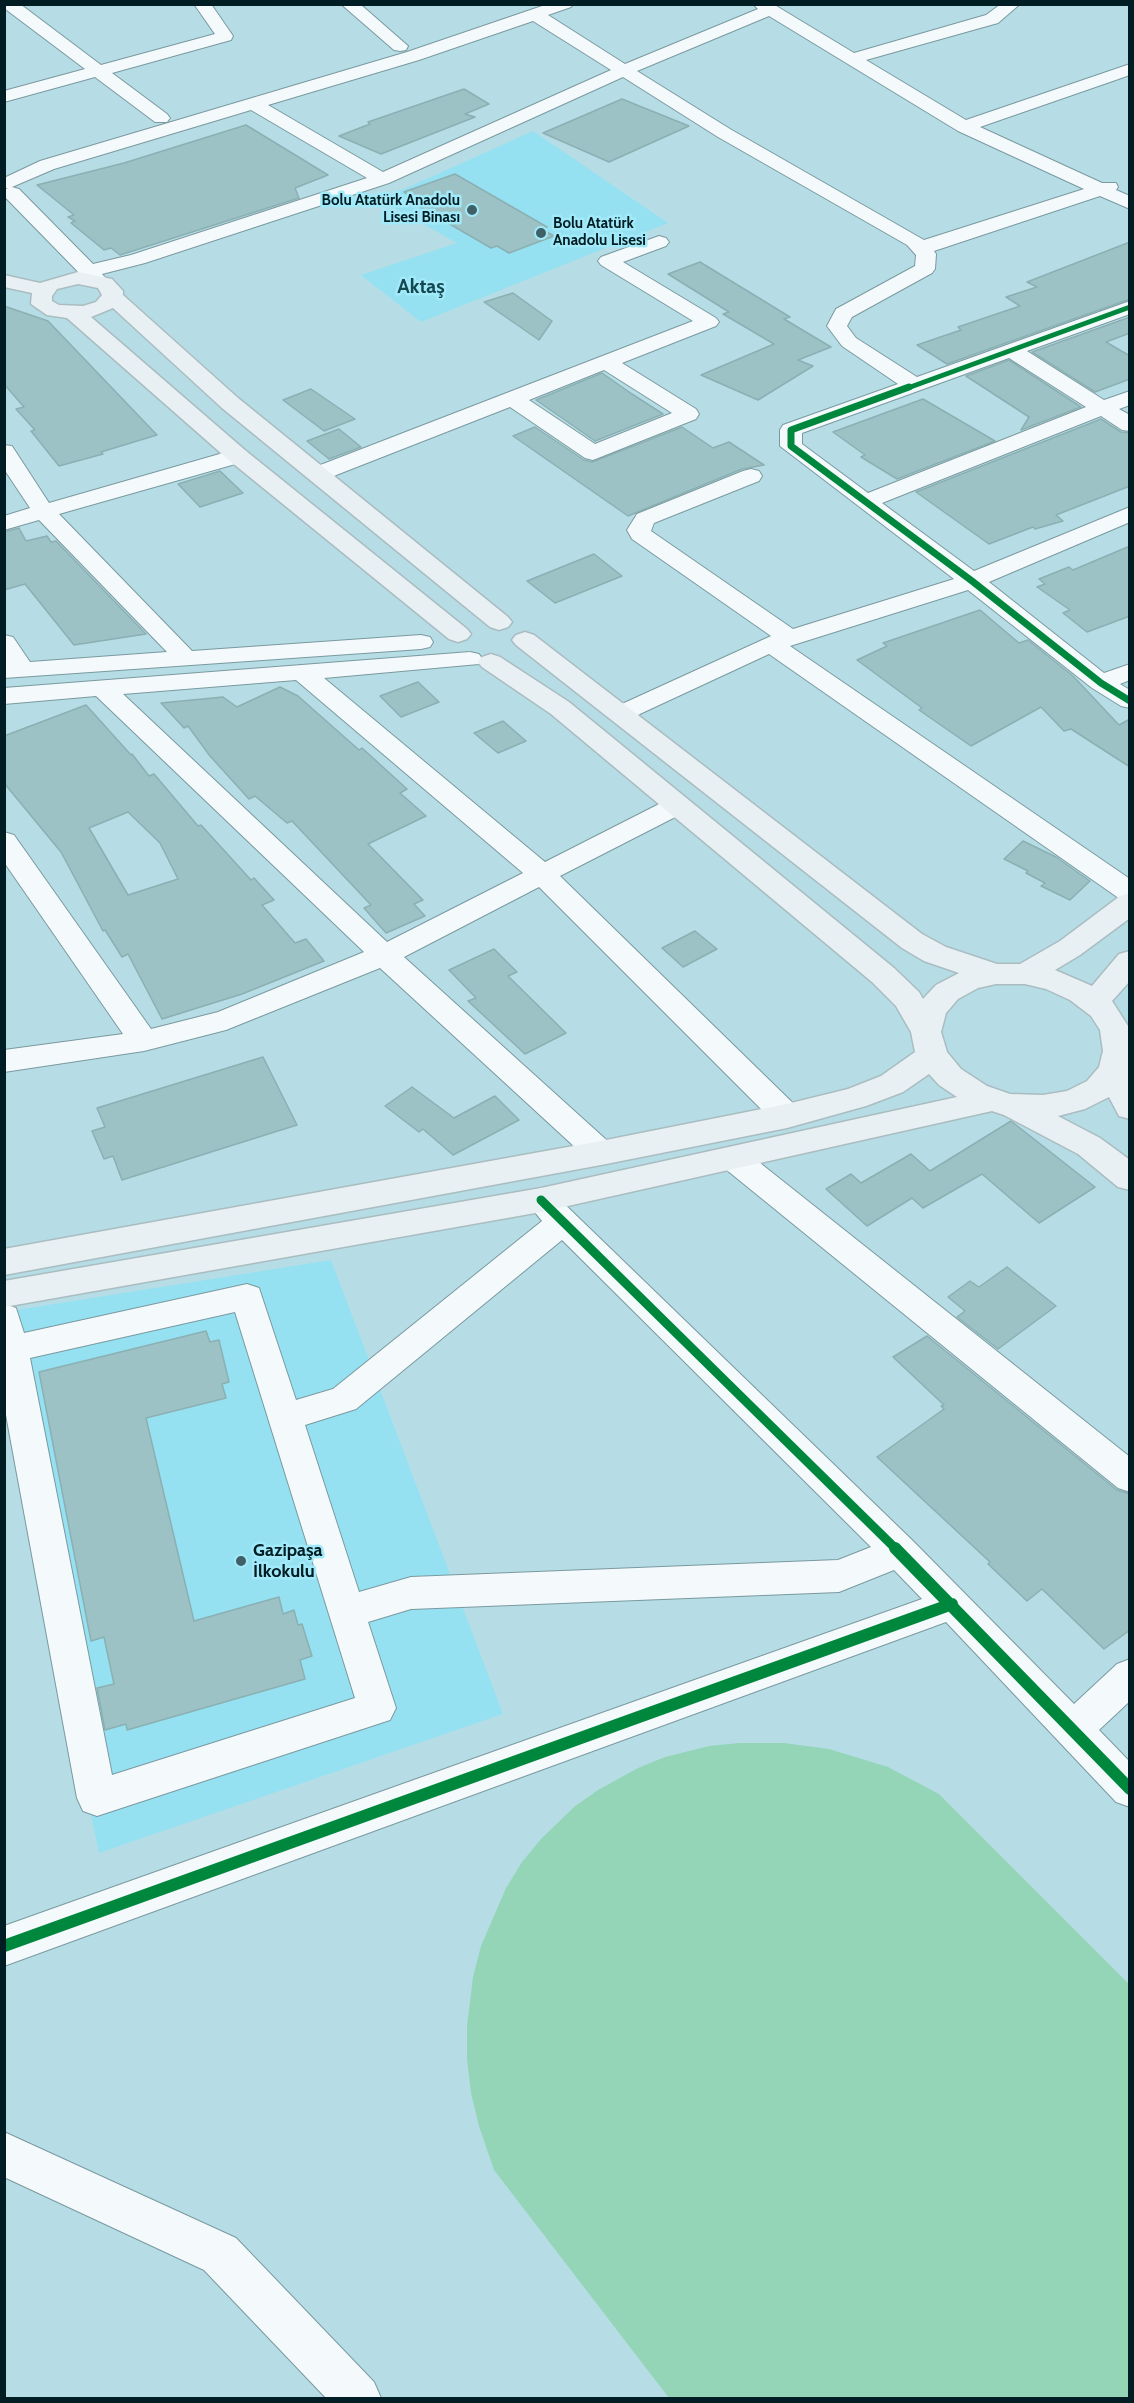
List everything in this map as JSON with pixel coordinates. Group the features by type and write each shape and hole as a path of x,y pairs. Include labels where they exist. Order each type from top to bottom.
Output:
{"main road":[{"path":"4,293 43,297 68,280 99,283 230,403 499,622 517,629 525,640 912,941 935,954 1010,974 1054,980 1081,993 1102,1010 1115,1030 1130,1108"},
{"path":"4,281 43,297 54,311 74,313 103,306 99,283"},
{"path":"74,313 238,456 468,649 560,708 883,975 908,999 929,1044 950,1077 976,1094 1000,1102 1089,1146 1130,1178"},
{"path":"468,649 468,626 478,622 499,622"},
{"path":"468,649 511,657 523,647 525,640"},
{"path":"4,1262 601,1153 788,1116 855,1098 892,1084 929,1044 931,1010 947,992 969,980 1010,974 1070,948 1130,903"},
{"path":"1094,1003 1130,961"},
{"path":"4,1294 552,1211 734,1160 1000,1102 1043,1107 1074,1101 1098,1089 1120,1059"}],"street":[{"path":"9,4 19,14 161,118"},
{"path":"4,97 225,36 201,4"},
{"path":"349,4 400,46"},
{"path":"8,181 49,153 524,8 565,4"},
{"path":"852,59 992,19 1012,4"},
{"path":"8,181 99,283 138,259 382,179 765,7 964,127 1130,203"},
{"path":"524,8 724,133 914,241 926,254 925,269 843,313 837,326 849,342 914,385"},
{"path":"8,181 46,165 413,56 524,8"},
{"path":"964,127 1130,69"},
{"path":"252,103 382,179"},
{"path":"919,247 934,245 1130,179"},
{"path":"4,211 20,228"},
{"path":"318,474 709,321 608,261 660,242"},
{"path":"52,262 68,280"},
{"path":"1130,307 791,430 791,446 972,581 1101,683 1130,701"},
{"path":"1011,350 1130,425"},
{"path":"512,398 593,453 688,414 606,362"},
{"path":"866,502 1130,397"},
{"path":"4,451 44,512 185,657"},
{"path":"4,523 238,456"},
{"path":"751,476 645,519 639,534 780,641 1130,893"},
{"path":"620,714 780,641 972,581 1130,514"},
{"path":"4,642 14,670 185,657 468,649"},
{"path":"4,696 304,674 468,649"},
{"path":"1101,683 1130,670"},
{"path":"304,674 543,875 788,1116"},
{"path":"104,690 384,955 601,1153"},
{"path":"4,1061 144,1041 226,1020 384,955 678,805"},
{"path":"4,841 144,1041"},
{"path":"734,1160 1130,1478"},
{"path":"285,1417 344,1399 552,1211 900,1552 1130,1789"},
{"path":"247,1296 285,1417 377,1708 97,1798 8,1333 247,1296"},
{"path":"347,1612 411,1593 839,1575 900,1552"},
{"path":"4,1946 952,1604"},
{"path":"1073,1730 1130,1676"},
{"path":"4,2154 219,2254 358,2398"}],"shaded area":[{"name":"Bolu Atatürk Anadolu Lisesi","path":"533,131 668,223 421,322 361,275 457,243 380,200"},
{"name":"Gazipaşa İlkokulu","path":"331,1260 503,1714 99,1853 5,1408 4,1312"}],"green space":[{"path":"784,1743 829,1749 888,1767 939,1794 1129,1984 1129,2398 669,2398 494,2170 471,2093 467,2059 467,2026 473,1977 481,1946 506,1888 522,1862 541,1839 574,1807 598,1790 638,1768 665,1757 709,1746"}],"building":[{"path":"464,89 489,104 465,114 475,117 381,154 339,136 370,124 368,122"},
{"path":"622,99 689,126 609,162 543,133"},
{"path":"246,125 328,175 295,188 299,198 120,255 111,248 104,250 71,223 75,221 68,217 74,215 37,185 124,163"},
{"name":"Bolu Atatürk Anadolu Lisesi Binası","path":"455,174 547,227 541,229 554,236 509,253 497,246 491,248 410,201 414,198 404,192"},
{"path":"1130,242 1130,299 947,364 917,345 961,330 958,327 1020,306 1006,297 1037,287 1027,282"},
{"path":"700,262 790,317 784,319 831,347 798,360 813,366 758,400 701,375 774,344 723,314 729,312 668,274"},
{"path":"513,293 552,321 539,340 484,302"},
{"path":"4,306 48,321 157,435 101,452 103,454 59,466 31,431 35,430 16,409 24,407 4,384"},
{"path":"1130,317 1130,333 1106,342 1130,356 1130,379 1095,392 1032,352"},
{"path":"1009,360 1081,407 1021,430 1029,417 966,376"},
{"path":"602,373 663,414 595,441 536,400"},
{"path":"311,389 355,419 324,431 283,400"},
{"path":"923,399 995,441 897,479 861,457 865,455 833,432"},
{"path":"1101,419 1121,432 1130,433 1130,486 1056,515 1063,521 1035,529 1033,527 989,544 916,492"},
{"path":"535,427 584,460 592,462 682,427 713,448 729,442 764,465 742,469 628,516 513,436"},
{"path":"339,429 361,447 329,459 307,441"},
{"path":"220,471 243,493 200,507 178,484"},
{"path":"19,528 26,541 47,536 51,542 56,541 146,634 74,645 25,584 4,590 4,532"},
{"path":"1130,546 1130,616 1087,632 1063,613 1070,610 1037,587 1045,584 1039,579 1069,567 1073,570"},
{"path":"594,554 622,576 555,603 527,581"},
{"path":"980,610 1019,643 1028,640 1073,676 1119,725 1130,719 1130,767 1071,729 1064,731 1041,707 971,746 919,710 922,708 857,660 887,646 883,643"},
{"path":"418,682 439,702 401,717 380,696"},
{"path":"280,687 298,696 359,750 362,748 407,789 400,793 426,816 368,844 423,900 414,904 425,916 386,933 364,908 371,905 292,821 287,823 255,796 249,799 210,756 188,726 184,728 161,703 223,697 237,707"},
{"path":"86,705 132,754 149,776 154,774 198,826 201,825 251,880 254,878 274,900 262,905 295,943 306,939 324,961 242,994 162,1019 128,954 122,957 105,930 103,931 61,852 4,783 4,736","holes":["128,812 160,843 178,879 128,895 89,828"]},
{"path":"503,721 526,741 498,753 474,733"},
{"path":"1023,841 1056,857 1090,881 1070,900 1041,886 1045,883 1004,859"},
{"path":"695,931 717,949 683,967 662,948"},
{"path":"494,949 517,972 508,976 566,1033 525,1054 468,1001 476,998 449,970"},
{"path":"263,1057 297,1125 122,1180 113,1156 104,1159 92,1131 105,1127 97,1108"},
{"path":"412,1087 454,1118 495,1096 519,1120 453,1155 423,1129 419,1132 385,1106"},
{"path":"1011,1121 1095,1187 1039,1223 982,1174 923,1208 912,1198 867,1226 826,1189 851,1174 861,1183 911,1154 930,1171"},
{"path":"1007,1267 1056,1306 998,1349 957,1317 965,1311 948,1297 970,1281 979,1287"},
{"path":"206,1331 210,1342 219,1340 229,1382 222,1384 226,1398 146,1418 194,1621 279,1597 283,1614 294,1610 298,1625 302,1624 312,1656 300,1660 305,1679 127,1730 126,1724 105,1730 97,1688 114,1684 104,1637 91,1641 39,1372"},
{"path":"927,1336 1117,1490 1130,1494 1130,1630 1104,1649 1042,1589 1027,1601 988,1564 990,1562 877,1457 944,1409 941,1406 944,1405 893,1357"}],"cycle path":[{"path":"1130,307 791,430 791,446 972,581 1101,683 1130,701"},
{"path":"541,1200 952,1604 1130,1789"},
{"path":"4,1946 952,1604"}],"place":[{"name":"Bolu Atatürk Anadolu Lisesi Binası","path":"472,210"},
{"name":"Bolu Atatürk Anadolu Lisesi","path":"541,233"},
{"name":"Gazipaşa İlkokulu","path":"241,1561"}],"district":[{"name":"Aktaş","path":"421,287"}]}
